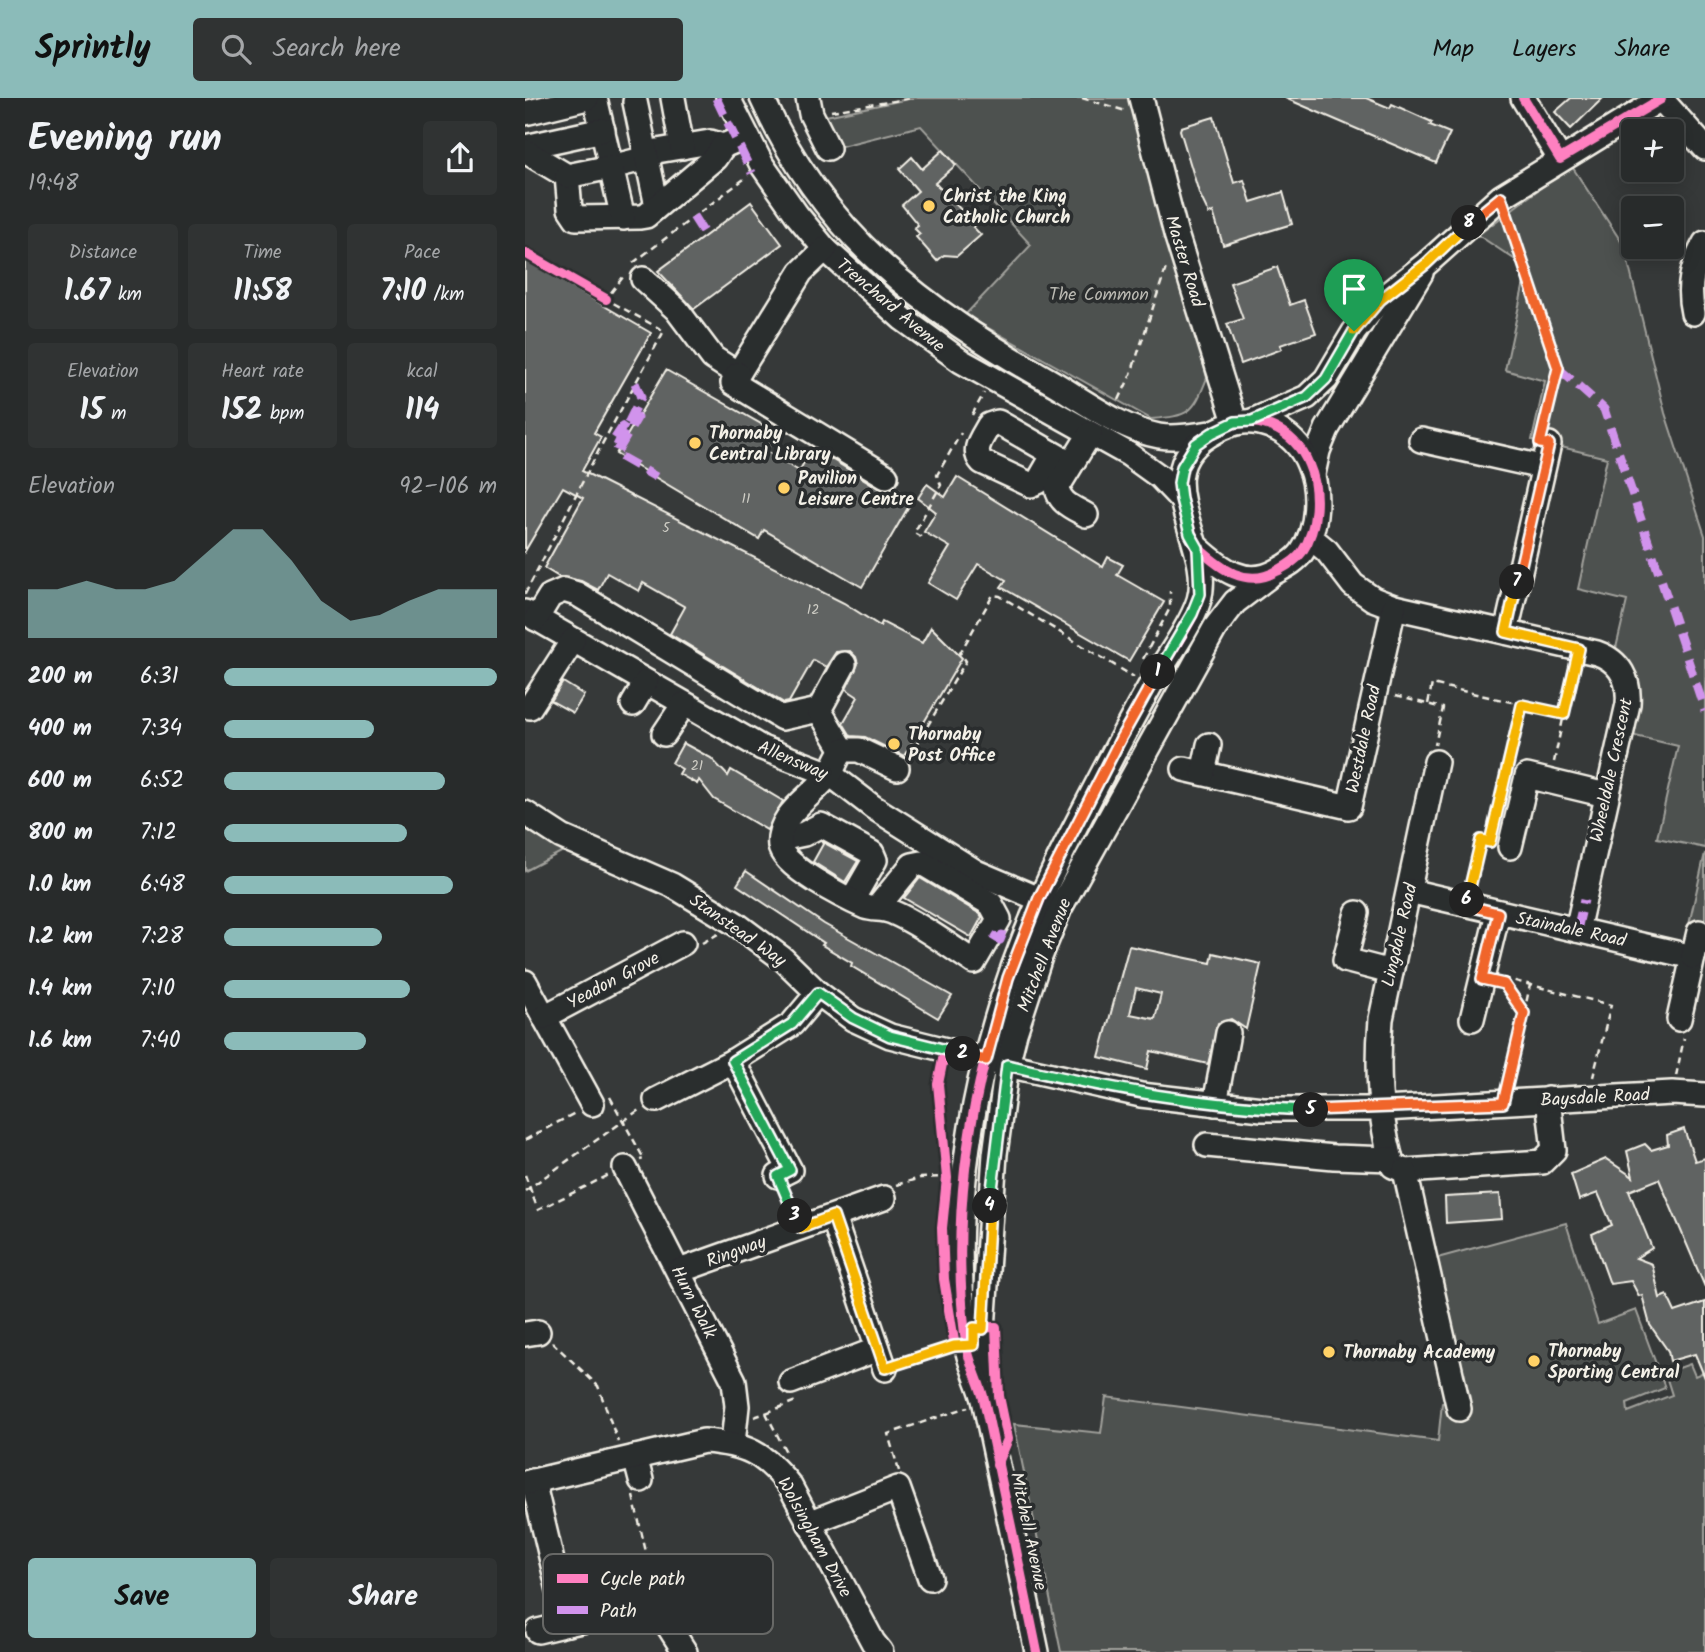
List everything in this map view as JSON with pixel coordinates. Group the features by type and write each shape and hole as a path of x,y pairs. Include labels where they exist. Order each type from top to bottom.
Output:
{"street":[{"path":"525,113 589,98 596,102 623,218"},
{"path":"673,98 703,150"},
{"name":"Trenchard Avenue","path":"728,98 769,175 825,249 903,319 961,361 1128,454 1160,477 1181,499"},
{"name":"Trenchard Avenue","path":"762,98 793,157 843,224 886,270 918,297 974,337 1110,415 1159,436 1212,433"},
{"path":"808,98 811,114 828,148"},
{"path":"1523,98 1560,159"},
{"path":"1244,421 1307,397 1326,379 1354,331 1380,300 1426,264 1501,197 1560,159 1662,99 1705,148"},
{"path":"635,102 657,206"},
{"name":"Master Road","path":"1143,108 1179,245 1244,421"},
{"path":"525,149 603,130"},
{"path":"525,149 567,176 647,158 657,151 703,150 747,136"},
{"path":"567,176 572,215 576,218 643,217 657,206 703,150"},
{"path":"1693,313 1690,283 1695,261 1705,243"},
{"path":"825,249 801,272 733,383 886,476"},
{"path":"1313,474 1327,429 1426,264"},
{"path":"643,279 677,310 713,358 738,374"},
{"path":"961,361 974,337"},
{"name":"Mitchell Avenue","path":"996,1063 1060,908 1215,628 1235,601 1292,563 1310,537 1315,514 1313,474 1305,455 1291,439 1275,428 1244,421 1212,433 1196,444 1182,467 1179,483 1181,499 1190,534 1198,548 1218,566 1245,579 1268,577"},
{"path":"1086,515 1059,496 1057,488 1062,460 1090,434"},
{"path":"1421,440 1542,467"},
{"path":"1506,632 1549,444"},
{"name":"Wheeldale Crescent","path":"1310,537 1327,551 1353,585 1373,598 1394,607 1579,649 1611,659 1627,682 1628,704 1579,889 1577,930"},
{"name":"Mitchell Avenue","path":"1037,1652 983,1397 996,1063 1008,978 1039,898 1121,738 1199,600 1198,548"},
{"path":"531,615 550,596 564,590 577,594 782,718 820,710"},
{"name":"Westdale Road","path":"1209,745 1193,771 1349,807 1394,607"},
{"name":"Allensway","path":"531,615 684,704 750,750 830,774 873,807 976,872 1060,908"},
{"path":"530,707 573,640"},
{"path":"820,710 844,664"},
{"path":"633,704 646,682"},
{"path":"664,734 684,704"},
{"path":"820,710 843,750"},
{"path":"843,750 859,750 897,768"},
{"path":"843,750 830,774 794,811 783,827 780,839 782,852 791,863 852,901 876,909 893,912 974,962 997,924 996,908 922,863 912,865 876,909"},
{"name":"Lingdale Road","path":"1436,762 1381,1019 1378,1047 1383,1109 1459,1409"},
{"path":"1500,845 1527,776 1606,795"},
{"name":"Stanstead Way","path":"525,813 562,837 672,885 736,924 783,959 818,993 853,1018 890,1036 996,1063"},
{"path":"780,839 804,834 821,825 872,853 875,860 852,901"},
{"name":"Staindale Road","path":"1409,891 1693,957"},
{"path":"1357,913 1345,960 1391,972"},
{"path":"1472,1019 1498,913"},
{"path":"1679,1019 1699,932"},
{"name":"Yeadon Grove","path":"544,1017 683,943"},
{"path":"525,982 592,1104"},
{"path":"656,1100 733,1061 792,1024 818,993"},
{"path":"1215,1104 1228,1033"},
{"path":"733,1061 790,1170 778,1176"},
{"name":"Baysdale Road","path":"996,1063 1141,1095 1299,1110 1383,1109 1672,1093 1705,1094"},
{"path":"1207,1144 1398,1165 1542,1162 1553,1150 1548,1099"},
{"name":"Hurn Walk","path":"625,1168 734,1381 737,1406 734,1433"},
{"name":"Ringway","path":"679,1271 884,1198"},
{"path":"791,1382 882,1359 833,1216"},
{"name":"Wolsingham Drive","path":"529,1482 734,1433 751,1450 774,1466 790,1486 873,1642 881,1652"},
{"path":"635,1457 641,1480"},
{"path":"529,1482 548,1554"},
{"path":"809,1523 898,1488 930,1578"},
{"path":"538,1631 543,1630"},
{"path":"673,1634 685,1652"}],"path":[{"path":"1082,98 1143,108"},
{"path":"606,299 636,260 752,173"},
{"path":"1501,197 1558,368 1540,443 1549,444"},
{"path":"1110,415 1124,390 1168,262 1179,245"},
{"path":"525,594 664,331 594,293"},
{"path":"972,415 993,378"},
{"path":"921,537 914,533 941,485 937,475 965,427"},
{"path":"1140,664 1170,608 1170,592"},
{"path":"897,768 907,761 966,661 960,653 993,595 1000,596 1134,676 1129,687"},
{"path":"1550,782 1579,649"},
{"path":"1428,704 1432,684 1564,714"},
{"path":"1374,691 1443,708 1435,743 1436,762"},
{"path":"1465,905 1481,840 1500,845 1522,705"},
{"path":"683,943 687,951 736,924"},
{"path":"1483,976 1611,1005 1588,1098"},
{"path":"1483,976 1504,984 1524,1013"},
{"path":"1503,1103 1531,985"},
{"path":"1672,1093 1688,1022 1679,1019"},
{"path":"525,1140 610,1095 644,1158 538,1210 527,1190 525,1178"},
{"path":"527,1190 622,1121"},
{"path":"945,1191 947,1165"},
{"path":"778,1176 801,1228"},
{"path":"884,1198 881,1189 920,1178 947,1178"},
{"path":"882,1359 954,1346 952,1333"},
{"path":"898,1488 899,1468 888,1434 983,1397"},
{"path":"734,1433 766,1413 788,1453 774,1466"}],"green space":[{"name":"The Common","path":"913,98 1135,98 1207,378 1198,399 1188,411 1151,419 965,315 1031,245 921,126 837,147 821,117"},
{"path":"1571,165 1621,241 1621,259 1627,259 1665,413 1705,536 1705,848 1657,838 1678,746 1631,735 1639,681 1616,648 1627,601 1578,589 1607,458 1532,440 1545,381 1505,370 1526,273 1523,265 1478,235"},
{"path":"525,829 567,849 525,871"},
{"path":"1705,853 1705,933 1688,929"},
{"path":"1566,1223 1598,1324 1636,1310 1665,1388 1627,1403 1628,1412 1672,1395 1665,1373 1690,1364 1695,1376 1704,1372 1705,1652 1061,1652 1014,1424 1101,1433 1106,1397 1438,1441 1442,1403 1465,1397 1430,1260"}],"building":[{"path":"1285,98 1366,98 1390,108 1392,104 1450,133 1436,163"},
{"path":"1571,98 1603,98 1571,129 1555,112"},
{"path":"1214,117 1234,183 1244,180 1251,202 1283,192 1292,224 1223,245 1213,212 1209,214 1199,193 1180,130 1181,127"},
{"name":"Christ the King Catholic Church","path":"943,150 956,165 935,183 976,225 973,227 981,235 957,256 944,255 937,261 916,237 920,234 914,228 918,225 902,205 918,191 899,169 912,157 922,169"},
{"path":"751,202 782,244 694,309 658,271"},
{"path":"525,260 651,333 594,433 601,437 582,471 844,603 880,626 882,622 922,643 931,627 962,658 904,756 865,737 851,736 843,723 858,697 846,689 858,664 850,651 836,652 826,667 813,660 789,702 784,703 670,634 685,607 643,583 639,591 607,573 598,590 581,581 559,577 544,568 583,498 563,487 525,551"},
{"path":"1277,267 1290,305 1304,300 1316,333 1280,345 1282,349 1241,364 1227,324 1243,319 1230,283"},
{"name":"Pavilion Leisure Centre","path":"666,370 777,433 766,451 799,471 813,448 879,488 886,490 894,487 913,499 862,587 764,530 759,539 616,454"},
{"path":"957,477 1103,567 1108,557 1123,565 1117,575 1164,602 1129,661 1001,587 1006,580 978,564 956,600 928,583 950,547 924,532 936,512 918,498 927,484 945,497"},
{"path":"563,682 584,695 573,713 551,701"},
{"path":"683,743 711,758 728,776 731,770 783,801 767,830 714,799 699,780 697,784 679,774 682,769 672,763"},
{"path":"821,841 858,861 845,882 813,862 823,844"},
{"path":"746,871 824,924 952,996 938,1018 851,966 852,963 822,945 824,943 737,885"},
{"path":"920,878 980,914 982,917 971,937 904,898"},
{"path":"1129,946 1211,963 1213,953 1261,964 1246,1029 1231,1019 1218,1023 1208,1064 1151,1051 1147,1069 1099,1057","holes":["1136,988 1161,994 1155,1019 1130,1014"]},
{"path":"1684,1129 1695,1161 1705,1158 1705,1287 1659,1179 1629,1191 1652,1248 1636,1258 1652,1264 1660,1298 1667,1295 1675,1312 1705,1302 1705,1378 1695,1354 1670,1361 1668,1351 1650,1325 1642,1295 1639,1296 1631,1281 1610,1284 1592,1234 1612,1225 1598,1193 1579,1200 1571,1174 1606,1159 1633,1177 1627,1151 1645,1144 1651,1150 1668,1145 1667,1135"},
{"path":"1500,1194 1502,1219 1446,1223 1445,1197"}],"marked path":[{"path":"716,98 752,173"},
{"path":"693,216 705,235"},
{"path":"1558,368 1604,409 1705,711"},
{"path":"635,383 641,397 617,446 612,443 629,417 637,418 616,454 656,477"},
{"path":"1577,930 1584,900"},
{"path":"992,935 1000,940 1002,935 1008,937"}],"cycle path":[{"path":"1523,98 1560,159 1661,99"},
{"path":"525,253 606,299"},
{"path":"1037,1652 985,1404 966,1342 961,1277 961,1211 968,1146 980,1082 996,1019 1017,956 1042,896 1119,742 1184,632 1199,600 1201,578 1198,555 1180,487 1182,467 1193,448 1216,431 1230,425 1256,422 1277,429 1288,437 1306,458 1315,486 1314,521 1300,555 1277,571 1255,578 1244,577 1224,569 1198,548"},
{"path":"945,1049 938,1084 947,1178 942,1228 944,1279 955,1347 974,1345 973,1328 996,1327 999,1396 1008,1439 997,1465"}],"place":[{"name":"Christ the King Catholic Church","path":"929,206"},
{"name":"Thornaby Central Library","path":"695,443"},
{"name":"Pavilion Leisure Centre","path":"784,488"},
{"name":"Thornaby Post Office","path":"894,744"},
{"name":"Thornaby Academy","path":"1329,1352"},
{"name":"Thornaby Sporting Central","path":"1534,1361"}],"route":[{"path":"1501,197 1558,368 1540,443 1549,444 1506,632 1579,649 1564,714 1522,705 1490,842 1481,840 1465,905 1498,913 1482,979 1504,984 1524,1013 1503,1103 1324,1111 1262,1109 1141,1095 1007,1065 990,1209 983,1329 974,1328 974,1345 954,1346 885,1368 833,1216 801,1228 778,1176 790,1170 733,1061 792,1024 818,993 853,1018 890,1036 986,1060 1008,978 1039,898 1121,738 1199,600 1198,548 1190,534 1181,499 1179,483 1182,467 1196,444 1212,433 1235,422 1252,421 1307,397 1326,379 1354,331 1380,300 1426,264 1444,245 1501,197"}]}
